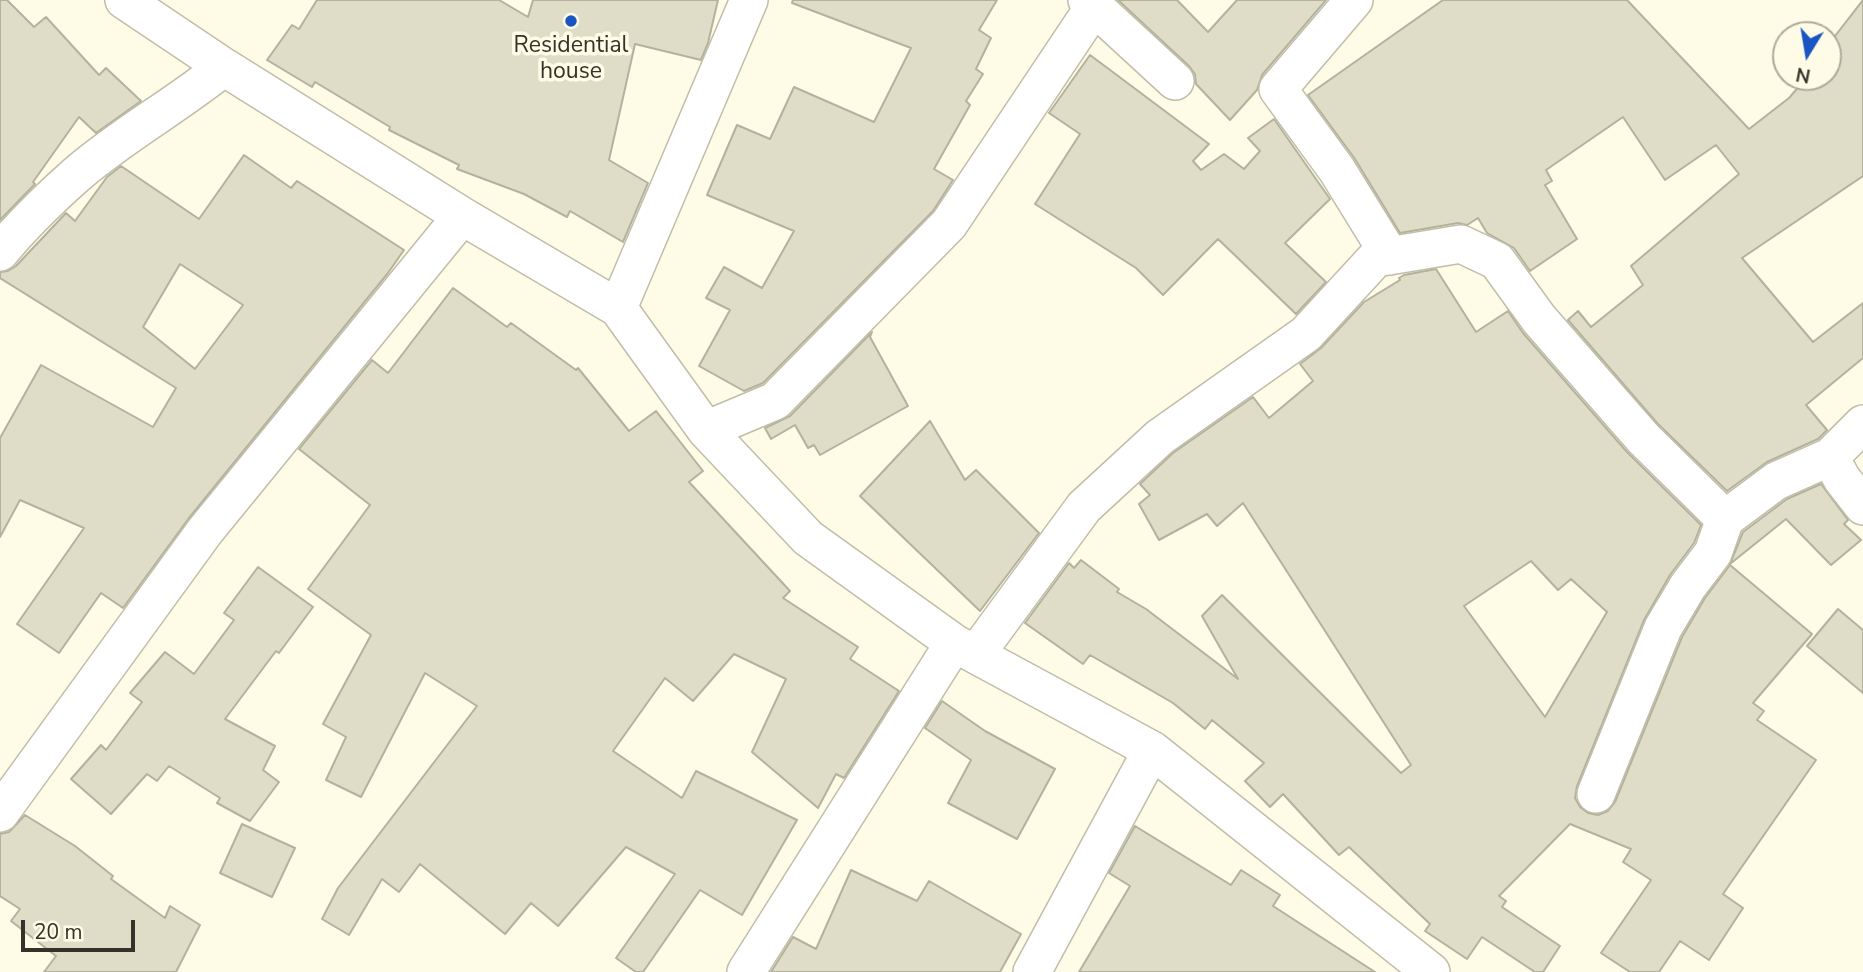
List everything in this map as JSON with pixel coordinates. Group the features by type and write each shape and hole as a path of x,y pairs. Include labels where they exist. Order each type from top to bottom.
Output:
{"street":[{"path":"124,0 224,67 462,216 618,308 706,430 808,538 965,648 1152,750 1431,972"},
{"path":"618,308 749,0"},
{"path":"1354,0 1278,89 1337,170 1390,256"},
{"path":"706,430 775,401 949,224 1091,3 1175,82"},
{"path":"0,252 22,226 77,174 224,67"},
{"path":"0,813 205,531 462,216"},
{"path":"746,972 965,648 1084,507 1160,437 1306,334 1376,258 1461,244 1497,261 1539,319 1634,428 1725,519"},
{"path":"1596,794 1663,628 1688,586 1713,553 1725,519 1776,481 1830,457 1863,424"},
{"path":"1830,457 1851,493 1863,506"},
{"path":"1032,972 1152,750"}],"building":[{"path":"0,0 7,0 34,27 46,17 99,75 106,68 141,101 96,133 79,117 33,182 35,184 0,220"},
{"path":"317,0 499,0 528,17 533,0 718,0 708,43 701,60 635,44 609,160 648,183 623,242 570,211 567,217 524,194 457,169 459,165 389,130 390,127 315,82 312,87 267,60 292,25 299,29"},
{"path":"793,0 997,0 979,30 991,38 976,69 983,74 966,101 970,105 934,169 953,180 933,211 763,383 744,391 699,366 730,310 706,298 724,267 762,288 794,231 707,195 737,125 770,139 794,87 874,122 911,48 792,3"},
{"path":"1118,0 1177,0 1208,32 1237,0 1326,0 1262,75 1257,90 1230,120 1196,84 1195,74 1189,66"},
{"path":"1443,0 1627,0 1749,129 1795,91 1842,91 1842,27 1863,0 1863,176 1742,258 1813,342 1863,303 1863,358 1806,405 1827,430 1818,439 1767,462 1727,491 1658,424 1568,320 1578,311 1591,327 1643,285 1631,266 1739,174 1716,145 1665,180 1623,117 1546,170 1552,181 1545,185 1577,239 1530,271 1514,248 1487,233 1478,218 1467,225 1458,223 1400,233 1355,159 1308,95"},
{"path":"1090,55 1209,144 1193,161 1201,170 1224,154 1244,169 1260,151 1248,138 1274,119 1330,199 1285,243 1326,282 1296,314 1218,239 1163,295 1136,268 1035,204 1080,134 1049,113"},
{"path":"244,155 291,188 297,181 404,250 189,518 123,608 101,593 59,653 17,624 84,528 20,500 0,537 0,438 41,365 153,427 176,388 0,278 0,272 16,266 66,213 75,221 107,177 121,166 199,219","holes":["180,264 243,305 195,369 143,327"]},
{"path":"1436,269 1476,332 1508,311 1523,333 1627,452 1701,525 1694,543 1670,575 1644,620 1577,786 1575,798 1580,807 1588,813 1598,815 1608,811 1615,802 1682,637 1705,598 1730,565 1812,634 1753,703 1764,711 1757,720 1816,760 1723,894 1743,908 1709,960 1680,941 1659,972 1630,972 1601,953 1651,880 1623,862 1631,849 1570,824 1499,896 1506,901 1502,907 1560,946 1543,972 1535,972 1482,937 1467,959 1425,931 1430,924 1349,847 1339,855 1283,794 1270,807 1245,781 1264,763 1212,720 1205,729 1173,703 1090,655 1083,664 1025,623 1069,563 1074,568 1081,560 1119,589 1117,592 1146,609 1238,679 1202,616 1222,595 1401,773 1411,765 1243,503 1217,526 1207,514 1159,540 1139,504 1150,495 1140,484 1173,453 1253,397 1269,418 1313,381 1300,364 1321,348 1364,302 1404,275","holes":["1531,561 1558,590 1571,579 1607,612 1545,717 1464,606"]},
{"path":"453,288 507,327 511,323 576,370 578,368 629,431 656,411 703,471 689,482 790,591 783,598 858,647 850,659 899,691 844,778 836,774 818,808 752,752 786,679 734,654 693,701 665,678 613,751 682,798 696,771 797,820 742,915 700,890 643,972 636,972 616,958 675,874 626,847 558,926 531,903 505,934 420,864 399,892 382,879 349,935 322,919 338,888 477,706 425,673 361,797 326,780 346,737 323,724 371,635 308,589 370,505 299,449 372,360 388,373"},
{"path":"872,332 870,337 908,406 820,455 814,445 808,448 795,425 771,439 765,428 790,416"},
{"path":"930,421 965,480 976,470 1039,533 980,611 860,496"},
{"path":"1821,484 1848,520 1844,524 1861,540 1831,565 1786,519 1730,564 1743,532 1787,499"},
{"path":"258,567 313,607 225,719 275,746 263,770 279,782 250,821 217,803 220,798 169,766 157,781 147,774 111,814 71,779 101,745 106,750 142,702 130,693 165,652 194,674 234,620 224,613"},
{"path":"1838,609 1863,630 1863,693 1807,646"},
{"path":"942,701 985,731 1055,769 1017,839 948,803 971,760 925,728"},
{"path":"25,815 75,846 113,876 111,879 165,918 170,906 200,925 176,972 44,972 56,956 11,921 20,909 0,896 0,834 9,832"},
{"path":"242,824 295,848 272,897 220,873"},
{"path":"1135,826 1231,885 1241,870 1280,895 1273,906 1375,972 1079,972 1130,886 1109,873"},
{"path":"851,870 917,901 929,881 1021,934 1000,972 771,972 793,937 816,949"}],"place":[{"name":"Residential house","path":"571,21"}]}
